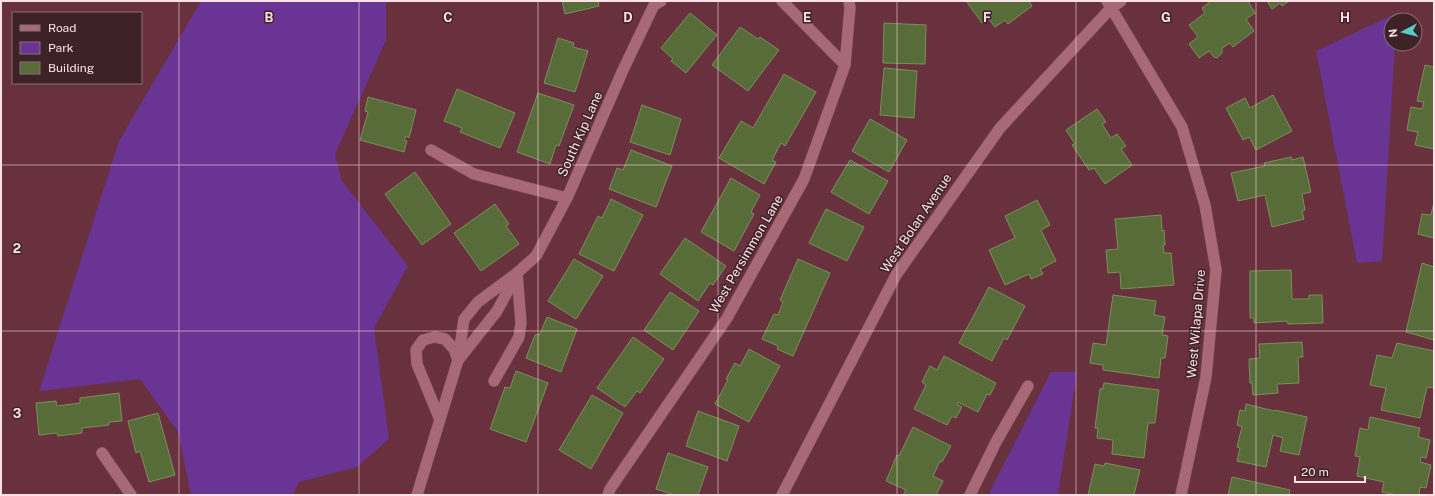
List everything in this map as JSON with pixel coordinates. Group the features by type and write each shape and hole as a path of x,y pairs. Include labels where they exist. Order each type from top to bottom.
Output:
{"street":[{"path":"782,1 845,65"},
{"name":"West Persimmon Lane","path":"608,495 615,482 727,318 804,179 845,65 850,8 849,1"},
{"name":"West Bolan Avenue","path":"782,495 896,275 1000,128 1109,5 1121,1"},
{"name":"South Kip Lane","path":"417,495 458,360 464,319 478,302 517,273 536,256 567,198 623,70 656,2"},
{"name":"West Wilapa Drive","path":"1109,5 1182,127 1205,205 1216,270 1206,377 1181,495"},
{"path":"431,150 474,174 567,198"},
{"path":"494,380 519,337 521,323 517,273"},
{"name":"South Kip Lane","path":"458,360 497,311 517,273"},
{"path":"440,420 417,364 416,350 423,340 435,337 445,339 454,349 458,360"},
{"path":"970,495 996,442 1028,386"},
{"path":"102,453 131,495"}],"green space":[{"path":"201,1 386,1 386,40 335,154 342,181 408,266 374,328 389,439 357,467 299,482 293,495 191,495 178,432 140,379 39,391 119,141"},
{"path":"1383,20 1383,52 1395,52 1382,261 1357,263 1316,51"},
{"path":"1051,372 1077,372 1058,495 988,495"}],"building":[{"path":"562,1 598,1 599,6 565,14"},
{"path":"966,1 1029,1 1032,6 1008,24 1005,20 995,27 988,18 982,23"},
{"path":"1211,1 1248,1 1255,13 1246,19 1254,31 1233,47 1230,43 1222,48 1222,53 1217,58 1214,57 1209,51 1199,58 1189,44 1198,37 1189,25 1205,13 1202,8"},
{"path":"1267,1 1289,1 1282,6 1280,3 1272,9"},
{"path":"690,13 717,35 686,73 671,61 673,59 661,48"},
{"path":"884,23 926,25 925,64 883,63"},
{"path":"740,27 758,39 760,37 779,50 748,91 712,65"},
{"path":"558,38 574,43 573,47 588,51 575,92 544,83"},
{"path":"1425,65 1434,67 1434,149 1415,145 1418,132 1407,130 1411,107 1422,109 1424,102 1417,101"},
{"path":"884,68 917,71 914,118 880,115"},
{"path":"784,74 816,92 785,146 781,143 772,160 776,162 764,184 719,158 741,121 753,128"},
{"path":"457,89 515,113 500,148 460,132 462,128 444,121"},
{"path":"538,93 574,105 559,146 556,145 550,164 517,152"},
{"path":"1273,95 1292,131 1256,150 1249,137 1243,140 1226,108 1245,98 1250,108"},
{"path":"368,97 416,110 409,138 406,136 404,140 407,141 404,152 360,140 368,112 365,111"},
{"path":"642,105 681,119 670,155 630,142"},
{"path":"1097,109 1106,122 1102,124 1111,138 1117,134 1126,146 1121,149 1132,165 1105,184 1094,168 1089,170 1072,145 1075,144 1066,130"},
{"path":"870,119 907,140 889,172 852,151"},
{"path":"631,150 672,166 656,207 609,189 617,168 623,170"},
{"path":"1291,157 1292,160 1303,157 1311,192 1302,194 1305,210 1302,211 1304,219 1272,227 1265,195 1238,201 1231,173 1265,166 1264,163"},
{"path":"850,160 888,181 869,214 831,192"},
{"path":"415,172 451,224 422,245 385,194"},
{"path":"731,178 760,195 751,212 754,214 734,251 701,232"},
{"path":"611,199 643,215 614,271 579,254 598,216 602,218"},
{"path":"1037,200 1050,225 1041,230 1056,261 1040,269 1043,274 1031,279 1029,274 1005,285 989,250 1015,238 1005,216"},
{"path":"1434,202 1434,238 1418,234 1422,214 1431,215"},
{"path":"495,204 509,224 506,226 519,244 481,271 454,233"},
{"path":"826,209 864,227 847,261 809,243"},
{"path":"1161,215 1162,231 1164,230 1164,253 1171,253 1174,285 1121,289 1120,272 1108,273 1106,250 1118,249 1115,219"},
{"path":"685,238 726,266 713,285 710,283 698,301 660,274"},
{"path":"574,259 603,276 576,319 548,301"},
{"path":"798,259 830,273 793,356 777,349 778,346 762,339 774,314 778,315 783,302 780,300"},
{"path":"1422,263 1434,267 1434,340 1406,332"},
{"path":"1291,270 1292,299 1309,299 1309,295 1322,295 1323,323 1288,324 1287,321 1254,323 1254,318 1250,318 1250,271"},
{"path":"989,287 1025,306 1007,340 1004,338 992,361 959,343"},
{"path":"670,292 699,311 673,350 644,330"},
{"path":"1113,295 1156,301 1154,315 1165,317 1162,335 1168,336 1165,358 1161,358 1159,378 1103,370 1103,365 1090,363 1093,343 1106,345"},
{"path":"547,317 577,329 561,372 526,358 535,335 540,334"},
{"path":"633,337 664,359 640,393 637,391 625,407 597,388"},
{"path":"1302,342 1303,357 1298,357 1299,383 1277,384 1278,393 1253,395 1252,383 1250,383 1249,359 1260,358 1259,344"},
{"path":"1397,343 1434,351 1434,388 1427,387 1420,418 1381,410 1386,388 1370,385 1377,355 1392,358"},
{"path":"749,349 780,366 749,422 715,404 735,363 740,366"},
{"path":"944,356 996,383 990,395 987,394 978,412 958,402 957,404 962,407 956,418 952,416 947,425 914,409 926,385 922,382 930,366 937,370"},
{"path":"516,371 548,383 526,442 490,429 505,387 510,388"},
{"path":"1104,383 1159,390 1155,423 1148,423 1144,458 1112,454 1113,440 1097,438 1098,428 1095,428 1100,389 1103,389"},
{"path":"119,393 122,421 109,422 109,425 82,428 82,433 58,436 57,433 39,435 36,403 56,401 57,406 80,403 80,398"},
{"path":"592,395 623,413 591,469 559,450"},
{"path":"1246,404 1307,417 1299,455 1280,451 1283,438 1273,435 1266,467 1237,461 1240,448 1237,447 1242,427 1237,425 1240,410 1245,411"},
{"path":"698,411 739,426 727,461 686,446"},
{"path":"158,413 175,475 149,482 140,451 136,453 128,421"},
{"path":"1370,417 1420,428 1418,437 1430,440 1426,458 1421,457 1420,462 1431,465 1426,488 1420,487 1419,495 1397,495 1382,492 1384,482 1357,476 1360,457 1355,456 1360,428 1368,430"},
{"path":"913,427 951,446 942,462 940,461 933,476 943,481 936,495 903,495 906,490 886,481 897,455 899,456"},
{"path":"668,453 708,467 698,495 675,495 656,489"},
{"path":"1105,463 1140,470 1134,495 1088,495 1095,464 1104,466"},
{"path":"1232,477 1290,490 1289,495 1228,495"}]}
